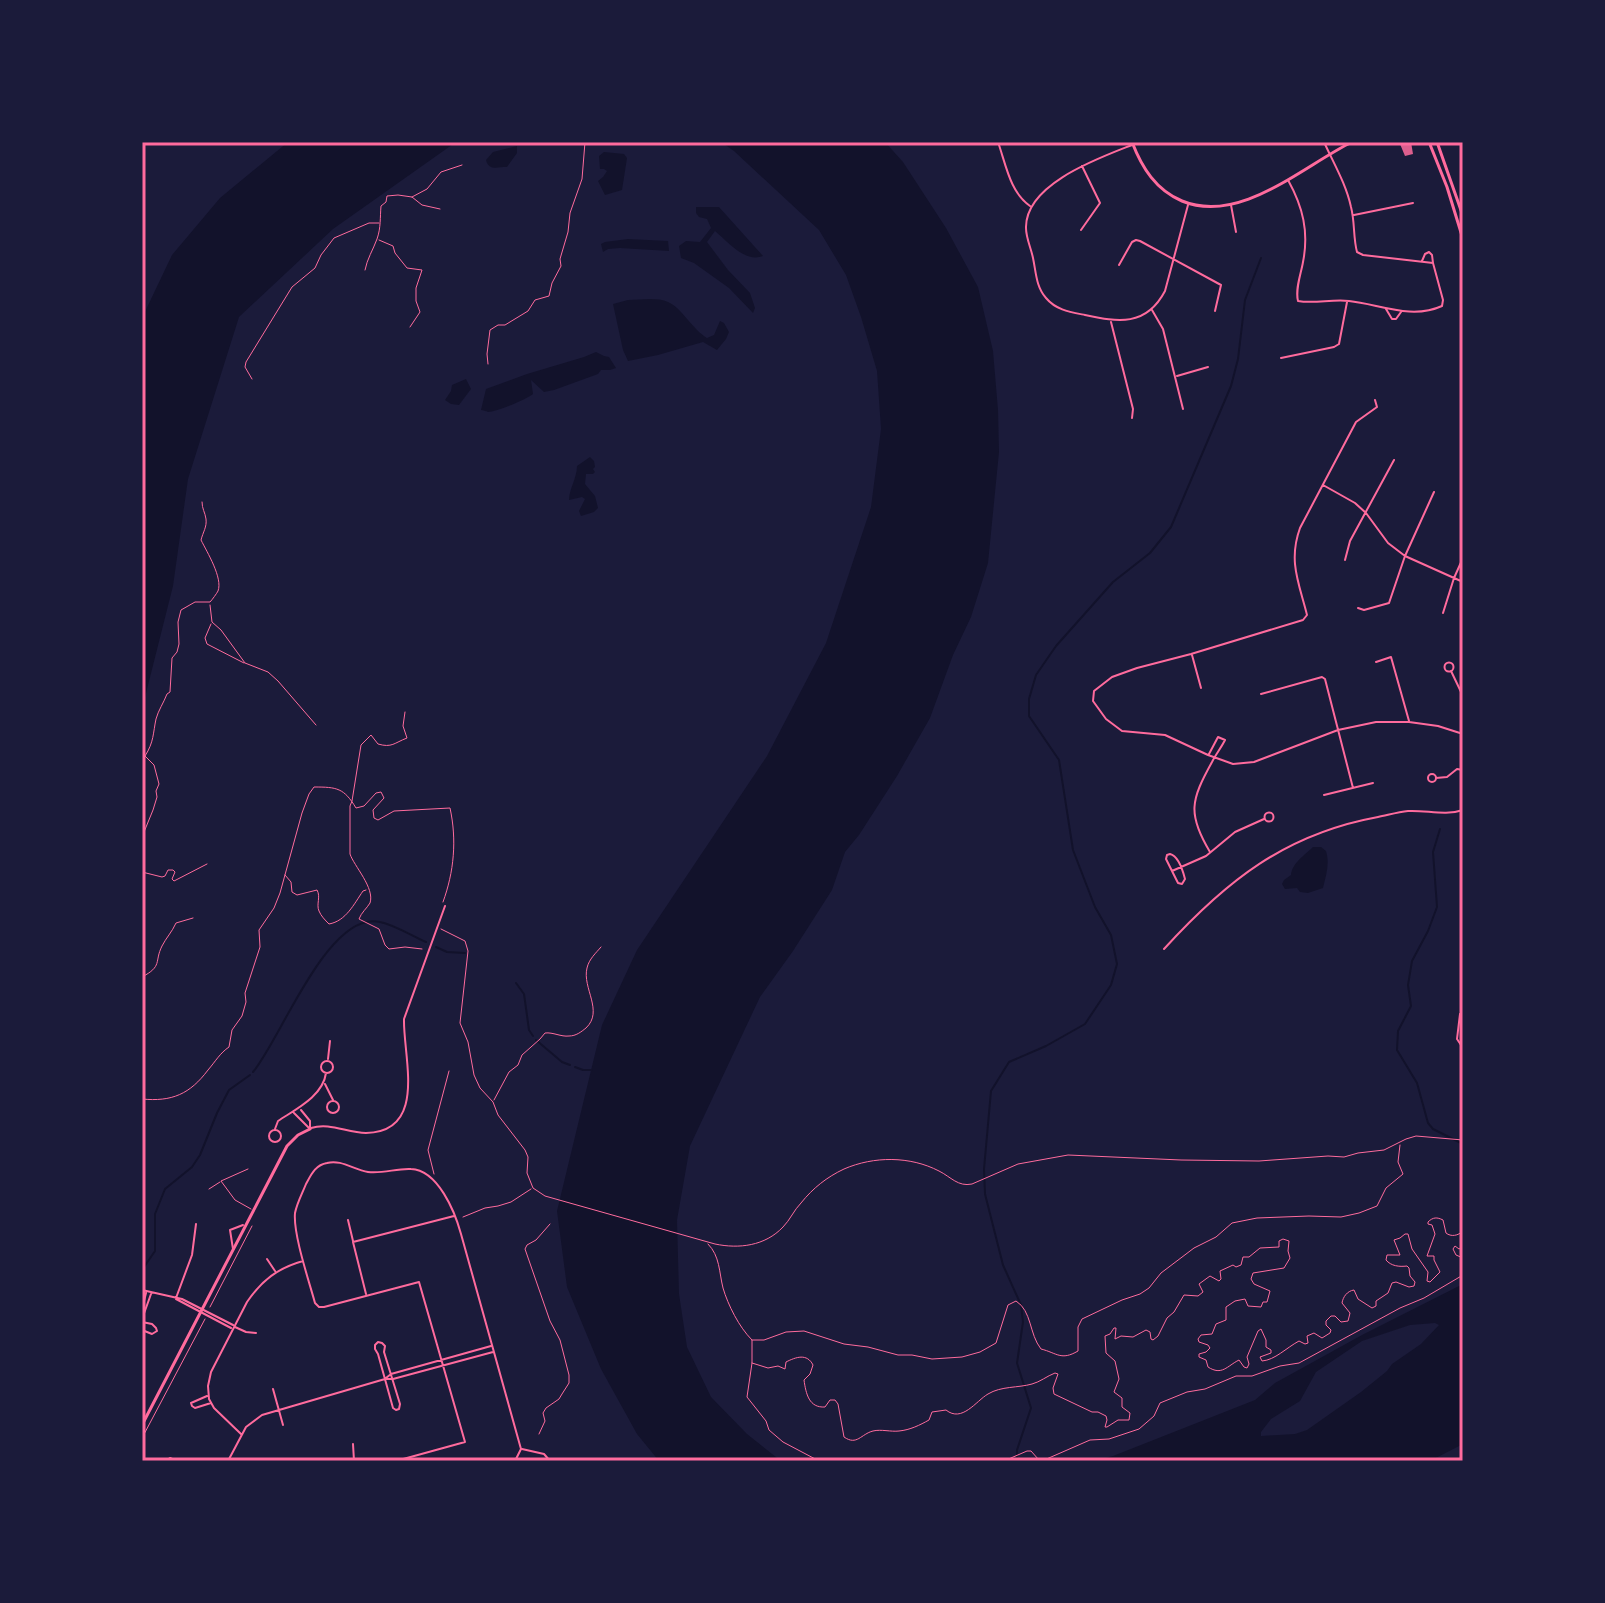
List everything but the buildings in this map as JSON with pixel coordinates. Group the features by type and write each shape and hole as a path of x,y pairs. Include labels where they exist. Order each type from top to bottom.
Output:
{"street":[{"path":"998,142 1014,189 1031,207"},
{"path":"1324,142 1346,187 1358,253 1433,263"},
{"path":"1188,203 1165,291 1151,309 1133,319 1111,320 1064,310 1052,304 1038,285 1026,233 1031,207 1060,178 1082,165 1133,143 1148,175 1170,195 1204,206 1231,205 1259,194 1352,142"},
{"path":"1429,142 1463,239"},
{"path":"1437,142 1463,216"},
{"path":"1081,230 1100,203 1082,165"},
{"path":"1287,179 1299,203 1306,230 1297,291 1297,298 1302,302 1347,301 1402,311 1442,306 1432,255 1429,252 1425,254 1421,262"},
{"path":"1353,216 1413,203"},
{"path":"1231,205 1236,232"},
{"path":"1119,265 1136,240 1174,258 1221,285 1215,311"},
{"path":"1281,358 1339,344 1347,301"},
{"path":"1151,309 1162,325 1183,409"},
{"path":"1386,309 1392,319 1396,319 1402,311"},
{"path":"1111,320 1133,409 1132,418"},
{"path":"1176,377 1208,367"},
{"path":"1375,400 1377,407 1356,422 1294,545 1294,564 1307,615 1303,620 1112,677 1094,691 1093,701 1106,719 1122,731 1165,735 1233,764 1254,762 1338,730 1376,722 1409,722 1463,734"},
{"path":"1345,560 1350,541 1394,460"},
{"path":"1323,485 1355,503 1388,543 1405,556 1463,582"},
{"path":"1358,608 1364,610 1389,603 1405,556 1434,492"},
{"path":"1443,613 1463,558"},
{"path":"1191,654 1201,688"},
{"path":"1376,662 1391,657 1409,722"},
{"path":"1137,668 1141,675"},
{"path":"1451,671 1463,696"},
{"path":"1261,694 1322,677 1325,679 1353,788"},
{"path":"1208,755 1218,737 1225,740 1214,757 1194,807 1194,821 1210,852"},
{"path":"1436,778 1447,777 1457,769 1463,770"},
{"path":"1324,795 1373,783"},
{"path":"1164,949 1225,888 1263,860 1307,838 1335,827 1408,811 1444,813 1463,810"},
{"path":"1172,871 1206,856 1242,827 1264,819"},
{"path":"1170,854 1175,856 1181,867 1185,879 1182,884 1178,883 1172,871 1166,859 1170,854"},
{"path":"142,1425 205,1313 233,1250 287,1146 310,1129 327,1126 372,1133 389,1126 403,1112 409,1093 404,1019 443,907"},
{"path":"1463,1013 1460,1014 1457,1039 1463,1048"},
{"path":"330,1041 328,1060 321,1065 333,1101"},
{"path":"326,1073 334,1067 328,1060"},
{"path":"275,1129 280,1119 294,1113 325,1083"},
{"path":"299,1108 310,1121 310,1129"},
{"path":"294,1113 310,1129"},
{"path":"396,1461 465,1442 419,1282 317,1307 297,1232 296,1208 313,1172 320,1165 336,1162 371,1172 416,1169 433,1180 445,1197 456,1217 521,1449 515,1461"},
{"path":"353,1242 456,1217"},
{"path":"348,1220 366,1295"},
{"path":"176,1299 192,1255 196,1224"},
{"path":"233,1250 230,1230 246,1224"},
{"path":"267,1259 275,1272"},
{"path":"242,1434 219,1415 211,1403 208,1395 209,1376 250,1297 275,1272 304,1261"},
{"path":"142,1290 182,1299 234,1327 256,1333"},
{"path":"142,1309 147,1292"},
{"path":"142,1330 152,1334 157,1331 155,1326 142,1320 152,1293"},
{"path":"378,1342 385,1346 391,1374 400,1404 396,1410 375,1349 378,1342"},
{"path":"385,1379 391,1374 493,1345"},
{"path":"228,1461 242,1434 258,1417 494,1351"},
{"path":"273,1389 283,1425"},
{"path":"208,1395 193,1401 191,1405 195,1408 211,1403"},
{"path":"353,1444 354,1461"},
{"path":"521,1449 544,1454 550,1461"},
{"path":"165,1461 170,1458 177,1461"}],"lane":[{"path":"209,1189 248,1169"},
{"path":"221,1181 235,1200 253,1210"}],"path":[{"path":"488,364 490,330 528,311 533,301 549,296 561,266 570,213 582,179 585,142"},
{"path":"412,197 427,189 441,172 462,165"},
{"path":"365,270 380,226 381,206 387,196 412,197 422,205 440,209"},
{"path":"252,379 245,367 246,362 292,287 315,268 334,238 369,223 379,223"},
{"path":"377,238 393,246 407,268 422,270 416,288 420,312 410,327"},
{"path":"202,502 206,526 201,540 219,583 218,591 210,602 212,622 205,638 207,644 268,672 316,725"},
{"path":"142,845 159,784 154,765 145,756 157,730 155,721 170,692 172,655 177,652 179,644 181,610 195,602 210,602"},
{"path":"212,622 245,663"},
{"path":"405,712 403,726 407,738 385,746 378,744 371,735 361,745 350,806 350,854 369,891 370,902 359,916 361,921 379,929 389,949 422,949"},
{"path":"142,1099 163,1100 187,1092 229,1047 232,1030 242,1016 246,1002 245,993 260,947 259,930 280,893 302,813 314,787 340,789 356,808 362,808 373,794 381,792 384,798 373,810 374,818 378,820 400,810 450,808 454,847 443,907"},
{"path":"142,872 162,877 168,870 173,870 174,881 207,864"},
{"path":"285,875 291,882 292,892 297,895 317,890 320,895 317,908 329,924 342,919 363,891 369,891"},
{"path":"142,977 156,967 161,948 176,923 193,918"},
{"path":"440,929 465,941 467,945 460,1017 474,1075 480,1088 493,1102 498,1115 525,1150 527,1173 533,1188 540,1194 723,1246 743,1246 764,1241 780,1231 799,1205 825,1180 870,1161 897,1159 923,1165 966,1186 1018,1164 1068,1155 1275,1161 1344,1157 1381,1151 1419,1136 1463,1140"},
{"path":"493,1102 509,1072 545,1033 571,1036 579,1034 591,1023 594,1007 589,993 587,968 601,947"},
{"path":"433,1180 435,1177 428,1150 449,1071"},
{"path":"705,1242 716,1255 731,1309 752,1340 764,1340 795,1330 898,1355 932,1359 962,1357 996,1343 1008,1305 1016,1301 1022,1305 1031,1332 1041,1349 1059,1356 1070,1356 1078,1351 1078,1327 1082,1319 1140,1294 1161,1273 1232,1223 1257,1218 1341,1217 1374,1208 1386,1188 1403,1174 1398,1160 1400,1142"},
{"path":"456,1217 511,1202 533,1188"},
{"path":"752,1363 785,1369 786,1362 793,1359 804,1357 810,1360 813,1365 804,1380 806,1393 811,1403 818,1407 825,1407 830,1400 835,1400 844,1437 849,1440 874,1431 900,1431 915,1427 929,1420 932,1412 946,1410 959,1415 996,1390 1034,1383 1055,1373 1058,1374 1054,1394 1106,1416 1107,1427 1131,1417 1122,1407 1122,1398 1114,1394 1119,1379 1115,1361 1106,1353 1105,1336 1114,1328 1115,1339 1133,1337 1146,1330 1153,1340 1184,1295 1198,1296 1203,1292 1199,1284 1204,1279 1210,1276 1219,1281 1220,1271 1241,1265 1243,1257 1249,1257 1260,1248 1279,1247 1279,1241 1283,1239 1290,1243 1290,1258 1284,1268 1258,1271 1253,1273 1251,1279 1254,1284 1270,1291 1267,1302 1263,1302 1261,1307 1250,1308 1245,1299 1235,1301 1226,1307 1226,1320 1216,1324 1212,1334 1201,1335 1198,1339 1210,1348 1199,1357 1206,1360 1211,1369 1218,1371 1239,1360 1247,1368 1247,1357 1261,1329 1266,1347 1271,1350 1271,1353 1260,1357 1262,1361 1274,1358 1299,1341 1308,1343 1307,1336 1312,1333 1322,1338 1326,1336 1331,1330 1326,1321 1331,1316 1341,1322 1348,1321 1350,1313 1342,1303 1351,1290 1362,1303 1372,1308 1388,1293 1392,1283 1414,1286 1407,1266 1394,1265 1386,1260 1387,1255 1400,1255 1394,1240 1408,1234 1412,1249 1428,1272 1427,1281 1430,1282 1440,1272 1434,1256 1427,1256 1435,1234 1428,1222 1438,1217 1443,1220 1448,1235 1463,1231"},
{"path":"142,1438 254,1220"},
{"path":"539,1434 545,1421 543,1413 559,1399 569,1383 563,1349 525,1249 550,1224"},
{"path":"1463,1247 1453,1246 1456,1255 1463,1258"},
{"path":"1004,1461 1031,1451 1042,1461 1090,1440 1109,1439 1139,1429 1154,1416 1160,1403 1176,1395 1205,1389 1236,1376 1256,1375 1299,1363 1463,1275"},
{"path":"752,1340 747,1397 766,1421 769,1430 783,1442 819,1461"}],"shaded area":[{"path":"288,142 456,142 333,229 239,317 188,479 173,586 142,709 142,318 172,255 220,198"},
{"path":"721,142 885,142 903,162 946,228 978,287 993,351 999,452 988,563 971,617 930,718 897,776 845,852 832,890 760,997 690,1146 677,1220 679,1294 687,1347 711,1397 747,1434 781,1461 659,1461 637,1434 601,1369 567,1287 557,1211 602,1025 637,950 767,756 826,643 871,507 881,429 877,371 846,275 819,230"},
{"path":"517,146 517,153 507,167 494,168 487,163 493,152"},
{"path":"604,152 624,154 627,158 622,190 605,195 598,181 607,171 600,169 599,156"},
{"path":"696,207 719,207 763,256 743,254 715,231 707,242 750,293 755,308 753,313 729,288 694,263 681,258 679,246 686,241 700,242 711,228 707,219 696,213"},
{"path":"628,239 668,241 669,251 620,248 603,252 601,244"},
{"path":"628,300 664,300 678,309 707,338 714,335 720,321 729,332 717,350 703,342 628,361 613,304"},
{"path":"596,352 609,357 616,368 601,370 598,374 544,392 531,380 533,394 530,396 498,410 481,410 486,389"},
{"path":"466,379 471,389 459,405 445,400 452,385"},
{"path":"590,457 594,461 595,472 586,474 585,484 595,496 598,508 581,516 579,511 585,499 569,500 569,496 577,466"},
{"path":"1313,847 1326,851 1328,865 1323,888 1308,893 1300,892 1297,888 1285,889 1282,884 1284,880"},
{"path":"1463,1284 1463,1444 1430,1461 1095,1461 1255,1400 1275,1383","holes":["1410,1325 1439,1325 1421,1344 1392,1364 1361,1392 1307,1430 1295,1434 1261,1436 1271,1419 1300,1401 1316,1372 1362,1341"]}],"waterway":[{"path":"1017,1461 1017,1450 1031,1408 1017,1363 1023,1322 1021,1305 1003,1265 985,1194 984,1169 991,1091 1009,1062 1085,1024 1111,985 1117,964 1111,935 1095,907 1073,850 1059,760 1029,716 1029,699 1036,675 1056,646 1113,582 1150,553 1171,527 1231,386 1238,359 1245,300 1261,258"},
{"path":"1440,829 1433,852 1437,907 1412,961 1408,985 1411,1006 1398,1031 1397,1050 1417,1083 1428,1123 1433,1129 1463,1144"},
{"path":"253,1072 324,955 342,936 361,924 380,922 426,942"},
{"path":"436,947 447,952 465,953"},
{"path":"516,983 524,994 529,1030 533,1036"},
{"path":"536,1040 570,1065"},
{"path":"575,1067 592,1070"},
{"path":"142,1270 155,1251 155,1214 165,1189 192,1167 229,1090 250,1075"}]}
